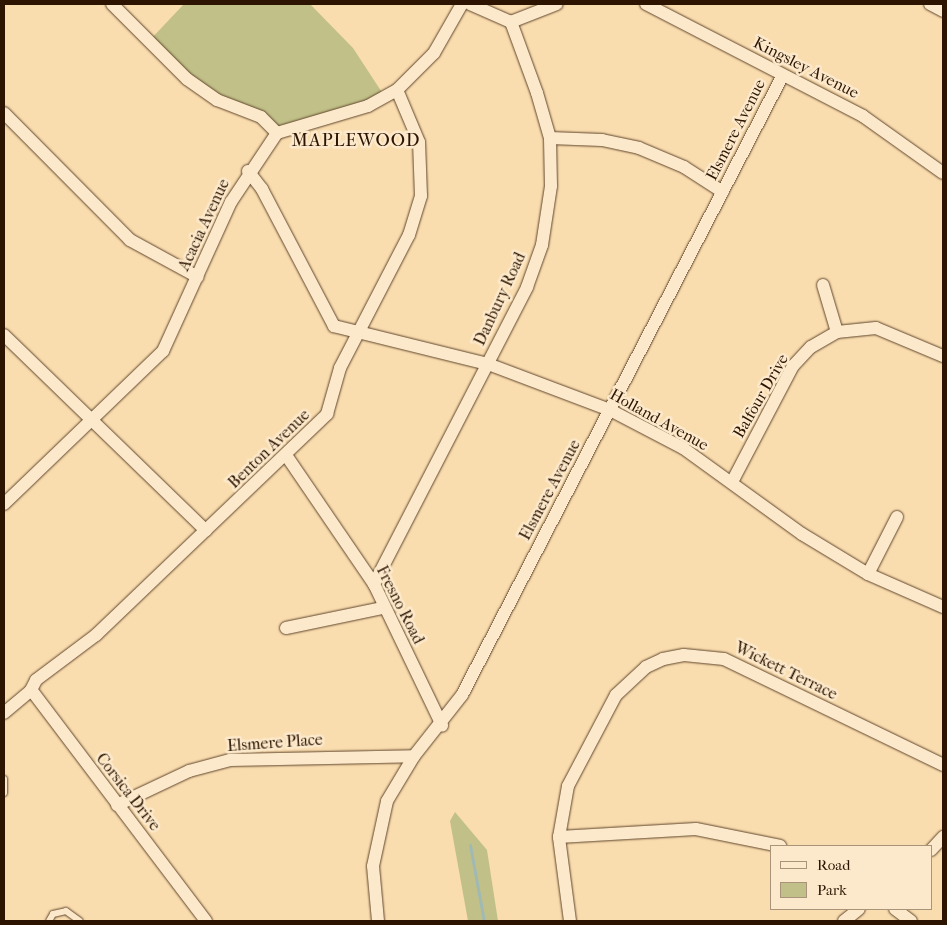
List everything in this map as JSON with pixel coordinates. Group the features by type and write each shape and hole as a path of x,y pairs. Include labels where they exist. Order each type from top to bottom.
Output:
{"street":[{"path":"112,4 187,79 217,100 260,117 277,133 368,106 397,90 434,53 462,4"},
{"path":"470,4 511,22 558,4"},
{"name":"Kingsley Avenue","path":"646,4 863,116 943,173"},
{"path":"930,4 943,11"},
{"name":"Danbury Road","path":"374,584 527,287 542,245 551,186 550,138 511,22"},
{"name":"Elsmere Avenue","path":"378,921 373,885 376,836 387,801 414,756 442,726 610,410 783,75"},
{"name":"Benton Avenue","path":"4,713 34,685 96,635 327,414 340,368 409,235 421,196 419,142 397,90"},
{"path":"4,113 130,240 198,277"},
{"name":"Acacia Avenue","path":"4,504 163,351 248,172 277,133"},
{"path":"550,138 602,140 639,148 684,167 723,192"},
{"path":"248,172 262,189 326,315 334,326 359,331"},
{"path":"823,285 837,332"},
{"name":"Balfour Drive","path":"732,482 792,366 811,346 837,332 876,328 943,356"},
{"name":"Holland Avenue","path":"359,331 488,364 610,410 683,448 802,534 868,574 943,607"},
{"path":"4,335 90,422 206,530"},
{"name":"Fresno Road","path":"286,455 374,584 383,608 442,726"},
{"path":"868,574 897,517"},
{"path":"286,628 383,608"},
{"name":"Wickett Terrace","path":"570,921 559,837 568,786 616,695 646,667 684,654 724,658 943,765"},
{"name":"Corsica Drive","path":"34,685 117,805 206,921"},
{"name":"Elsmere Place","path":"117,805 190,771 230,760 414,756"},
{"path":"559,837 688,828 742,835 777,845"},
{"path":"932,849 943,837"},
{"path":"844,921 858,910"},
{"path":"895,910 911,921"}],"lane":[{"path":"4,779 4,793"},
{"path":"49,921 53,914 66,911 80,921"}],"green space":[{"path":"184,4 310,4 353,48 385,97 277,133 217,100 149,41"},
{"path":"455,812 487,850 498,921 468,921 450,821"}],"waterway":[{"path":"470,845 484,921"}],"district":[{"name":"MAPLEWOOD","path":"356,141"}]}
